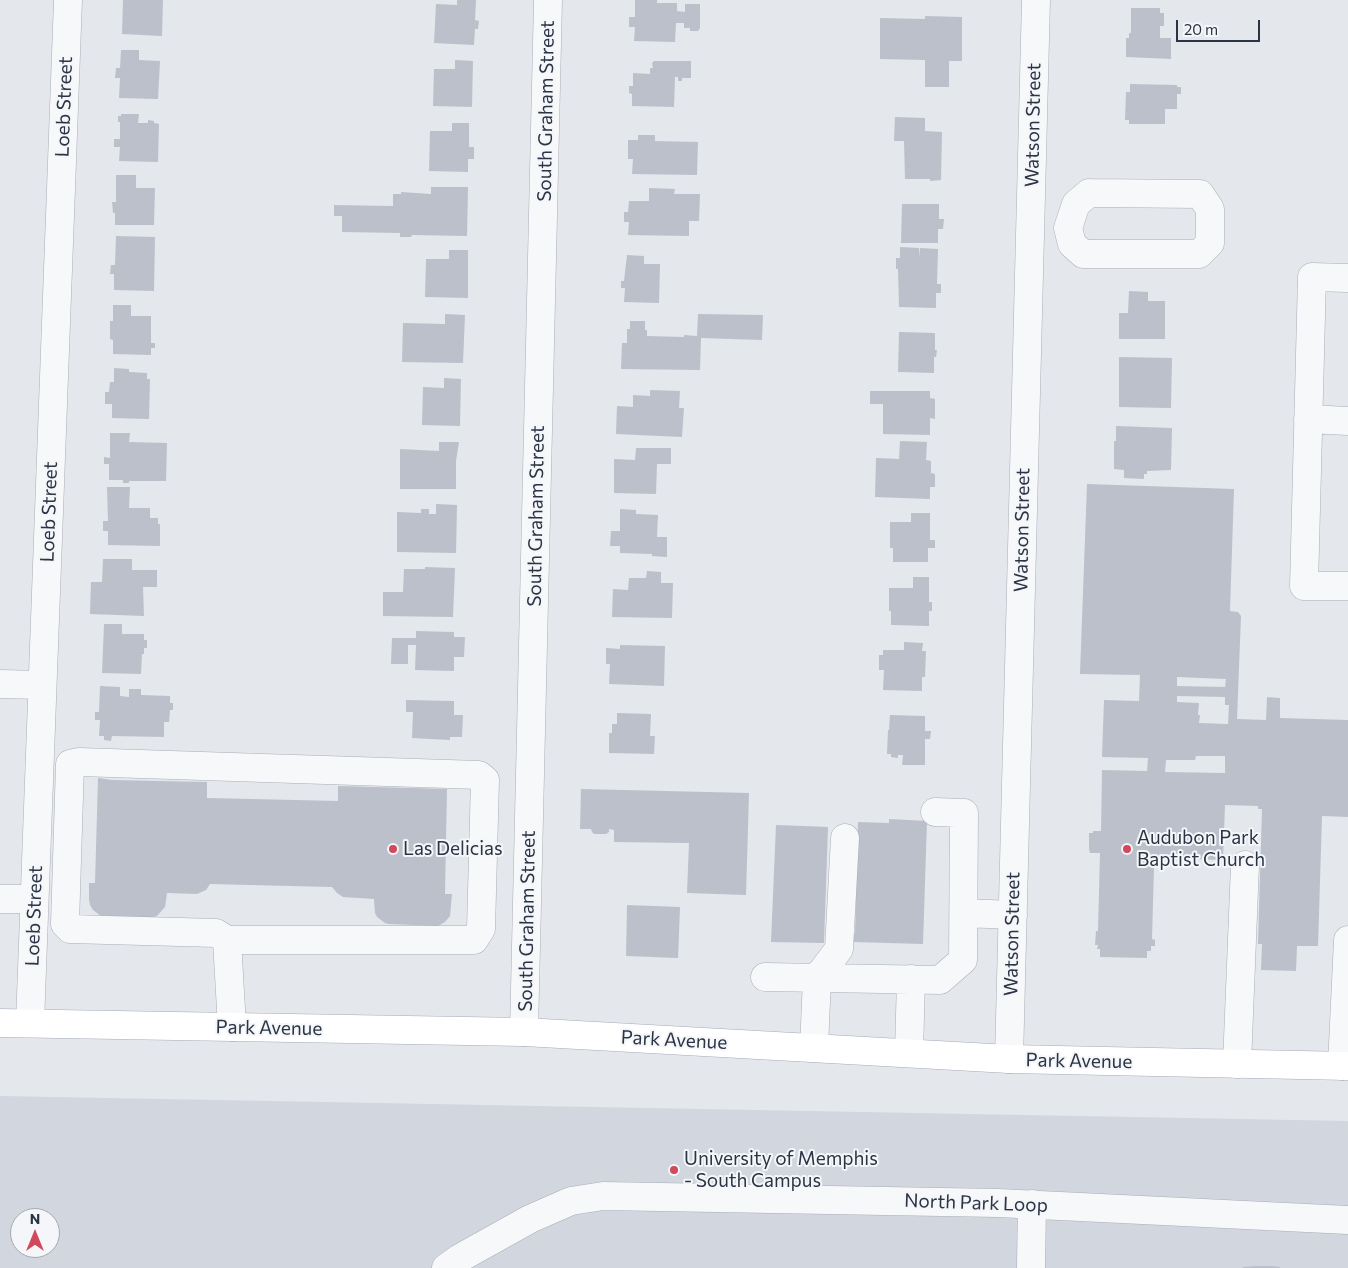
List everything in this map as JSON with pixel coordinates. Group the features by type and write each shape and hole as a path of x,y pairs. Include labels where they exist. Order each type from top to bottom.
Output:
{"main road":[{"name":"Park Avenue","path":"0,1023 524,1032 1009,1059 1345,1066"}],"street":[{"name":"Loeb Street","path":"30,1023 68,0"},
{"name":"South Graham Street","path":"524,1032 548,0"},
{"name":"Watson Street","path":"1009,1059 1036,0"},
{"path":"1089,193 1200,194 1210,209 1210,243 1198,254 1083,254 1072,244 1068,228 1076,204 1089,193"},
{"path":"1030,225 1068,228"},
{"path":"1348,278 1312,277 1304,586 1348,586"},
{"path":"1308,419 1348,421"},
{"path":"0,684 42,685"},
{"path":"79,762 469,774 479,775 485,780 481,930 474,940 227,940 216,933 70,930 65,924 70,764 79,762"},
{"path":"765,977 940,980 963,960 964,813 935,812"},
{"path":"814,1048 817,978 839,948 845,838"},
{"path":"1237,1064 1245,865"},
{"path":"0,899 34,899"},
{"path":"964,913 1013,915"},
{"path":"227,940 232,1027"},
{"path":"1345,1066 1348,940"},
{"path":"909,1053 911,979"},
{"name":"North Park Loop","path":"446,1268 460,1258 571,1200 603,1196 1032,1204 1348,1220"},
{"path":"1031,1268 1032,1204"}],"shaded area":[{"name":"University of Memphis - South Campus","path":"0,1096 1348,1121 1348,1268 0,1268"}],"building":[{"path":"123,0 163,0 162,36 122,34"},
{"path":"457,0 476,0 475,20 479,21 478,29 475,29 474,45 434,43 436,4 457,5"},
{"path":"635,0 657,0 657,3 677,3 677,11 685,12 685,4 700,4 700,28 698,31 690,31 690,28 684,28 684,23 676,23 675,42 634,41 635,27 629,27 629,17 635,17"},
{"path":"1131,8 1160,8 1160,13 1164,13 1164,26 1160,26 1160,38 1171,38 1171,59 1126,57 1126,38 1129,38 1129,33 1131,33"},
{"path":"925,16 962,17 962,61 949,61 949,87 925,87 925,60 880,59 880,18 925,19"},
{"path":"121,50 139,50 139,60 160,61 158,99 119,98 120,78 115,78 116,68 120,68"},
{"path":"455,60 473,61 472,107 433,106 434,69 455,69"},
{"path":"654,61 691,61 691,78 682,78 682,81 678,81 678,77 675,77 674,107 632,106 632,94 629,93 629,86 633,86 633,73 650,74 650,68 653,68 652,63"},
{"path":"1130,84 1177,85 1177,87 1181,87 1181,94 1177,94 1177,109 1165,109 1165,124 1129,124 1129,120 1125,120 1126,92 1130,92"},
{"path":"121,114 139,114 138,123 148,123 148,120 159,124 158,162 119,161 120,147 114,147 114,139 120,139 118,116 121,116"},
{"path":"895,117 925,118 925,131 942,132 941,180 905,179 904,141 894,141"},
{"path":"452,123 469,123 469,147 474,147 474,159 468,159 468,172 429,171 430,131 452,131"},
{"path":"638,135 655,135 655,141 698,142 697,175 632,174 633,159 628,159 628,140 638,140"},
{"path":"116,175 136,175 136,188 155,188 154,225 115,225 115,213 113,213 112,202 116,202"},
{"path":"431,187 468,187 467,236 412,235 411,237 400,237 400,233 342,232 342,216 334,216 334,205 393,206 393,194 401,194 401,192 431,194"},
{"path":"649,188 675,189 674,194 700,194 699,221 689,221 689,236 628,235 629,222 624,222 624,212 628,212 629,201 649,201"},
{"path":"902,204 939,204 939,219 944,219 943,229 938,229 938,243 901,243"},
{"path":"116,236 155,237 154,291 114,290 114,274 110,274 111,265 115,265"},
{"path":"900,247 919,248 919,258 920,248 938,249 937,284 941,284 941,293 936,293 936,308 899,307 896,258 900,258"},
{"path":"449,250 468,250 468,298 425,297 426,259 449,259"},
{"path":"627,255 644,256 644,264 660,264 659,303 624,302 625,288 621,288 621,281 624,281"},
{"path":"1129,291 1148,292 1148,301 1165,301 1165,339 1119,339 1119,313 1128,313"},
{"path":"113,305 131,305 131,316 151,316 151,343 155,343 155,348 151,348 151,355 113,354 113,340 110,339 110,321 113,321"},
{"path":"445,314 465,315 463,363 402,362 403,323 445,324"},
{"path":"698,314 763,315 762,340 701,338 700,370 621,369 622,343 627,343 627,329 630,329 630,321 645,321 647,336 697,336"},
{"path":"899,332 935,333 935,350 937,350 936,357 934,357 934,373 898,372"},
{"path":"1119,357 1172,358 1171,408 1119,407"},
{"path":"114,368 129,369 129,372 147,373 147,379 150,379 149,419 112,418 112,404 105,404 105,392 109,392 110,382 114,382"},
{"path":"444,378 461,379 460,426 422,425 423,387 444,388"},
{"path":"650,390 680,391 679,408 684,408 682,437 616,434 617,406 633,407 633,395 650,396"},
{"path":"870,391 930,391 930,398 935,399 935,419 930,418 930,435 883,434 883,404 870,404"},
{"path":"1116,426 1172,428 1171,470 1147,471 1147,474 1144,474 1144,479 1124,478 1124,470 1114,469"},
{"path":"110,433 130,433 129,442 167,443 166,481 129,481 129,483 123,483 123,480 109,480 109,464 104,464 104,457 110,458"},
{"path":"900,441 927,442 926,460 931,461 931,473 935,474 935,487 930,487 930,499 875,497 876,458 899,459"},
{"path":"439,442 459,442 456,461 456,489 400,489 400,449 439,451"},
{"path":"636,448 671,448 671,464 657,464 656,494 614,493 614,459 635,460"},
{"path":"1087,484 1234,489 1230,611 1238,612 1241,616 1237,719 1266,720 1267,697 1280,698 1280,718 1348,720 1348,817 1322,816 1318,946 1297,946 1296,971 1261,970 1262,944 1258,944 1262,809 1258,809 1258,806 1225,805 1223,860 1164,858 1164,866 1154,866 1152,939 1155,940 1155,946 1151,946 1151,951 1147,951 1147,958 1100,957 1100,949 1097,949 1098,945 1095,945 1096,931 1098,931 1100,853 1090,853 1089,833 1101,831 1102,770 1147,771 1148,758 1102,757 1104,700 1139,701 1140,675 1080,674","holes":["1177,677 1226,679 1225,687 1177,686","1177,696 1225,697 1225,705 1229,705 1228,724 1199,723 1199,703 1177,702","1196,756 1225,756 1225,773 1165,772 1166,760 1195,760"]},
{"path":"107,487 130,487 129,508 150,508 150,518 158,518 158,524 160,524 160,546 108,545 108,531 103,531 103,521 108,521"},
{"path":"436,504 457,505 456,553 397,552 397,512 421,513 421,509 429,509 429,514 436,514"},
{"path":"620,509 636,510 636,514 658,515 657,537 667,537 667,557 652,556 652,554 620,553 620,546 610,546 611,531 620,531"},
{"path":"911,513 930,513 930,540 935,540 935,548 928,548 928,562 893,562 893,548 890,548 890,522 911,522"},
{"path":"103,559 132,559 132,570 157,570 157,587 143,587 144,616 90,614 91,582 102,582"},
{"path":"425,567 455,568 453,617 383,616 383,592 403,592 404,569 425,569"},
{"path":"647,571 661,572 661,583 673,583 672,618 612,617 613,589 628,590 629,578 646,578"},
{"path":"913,577 929,577 929,602 932,602 932,611 929,611 929,626 891,625 889,588 913,588"},
{"path":"104,624 122,624 122,634 144,634 144,640 147,640 147,648 144,648 144,654 142,654 141,674 102,673"},
{"path":"416,631 454,632 454,637 465,637 464,657 454,657 454,671 415,670 416,645 408,645 408,664 391,664 392,638 416,638"},
{"path":"904,642 923,643 922,651 926,651 925,677 922,677 922,691 883,690 884,670 879,670 879,655 883,655 883,650 904,650"},
{"path":"620,645 665,646 664,686 609,684 610,664 606,664 606,648 620,649"},
{"path":"100,686 120,687 120,696 129,697 129,689 141,689 141,695 170,696 173,710 170,710 169,722 164,722 164,737 112,736 111,741 104,740 104,736 99,736 100,720 95,720 95,712 99,712"},
{"path":"406,700 454,701 454,715 463,715 462,737 450,737 450,740 412,738 413,712 406,712"},
{"path":"617,713 651,714 650,736 655,736 654,754 609,753 609,733 612,733 612,724 617,724"},
{"path":"890,715 925,716 925,731 931,731 930,739 925,739 925,765 902,765 903,755 898,755 898,758 887,754"},
{"path":"98,778 207,782 207,798 338,801 338,786 447,789 445,894 452,894 450,916 438,926 389,924 377,917 374,899 343,897 332,887 210,884 206,890 197,894 167,893 165,907 157,916 149,918 101,916 93,910 89,900 89,883 95,883"},
{"path":"581,789 749,793 746,895 687,893 689,843 614,842 614,830 609,829 609,832 606,834 594,834 591,829 580,829"},
{"path":"889,819 927,821 923,944 853,942 853,933 855,934 858,822 889,823"},
{"path":"776,825 828,827 824,943 771,942"},
{"path":"627,905 680,907 678,958 626,956"},
{"path":"1274,1266 1280,1268 1243,1268"}],"place":[{"name":"Las Delicias","path":"393,849"},
{"name":"Audubon Park Baptist Church","path":"1127,849"},
{"name":"University of Memphis - South Campus","path":"674,1170"}]}
